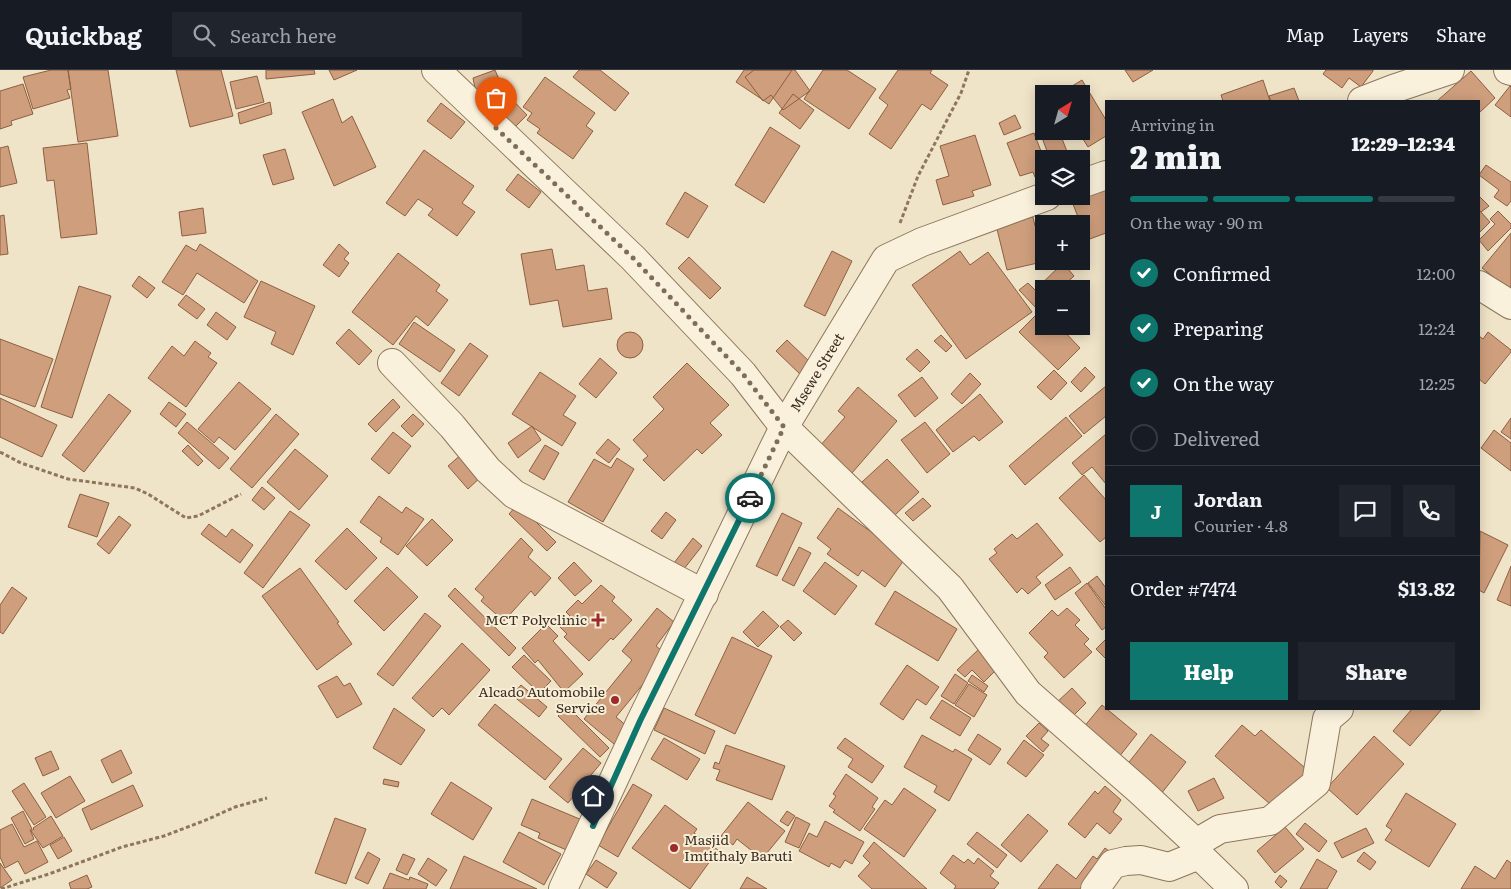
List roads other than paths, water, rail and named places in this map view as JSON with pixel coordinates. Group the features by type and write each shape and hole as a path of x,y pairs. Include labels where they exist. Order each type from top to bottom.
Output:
{"street":[{"path":"1364,100 1450,70"},
{"path":"441,72 633,258 743,374 784,427 950,588 1028,693 1140,791 1234,889"},
{"path":"1090,181 1105,175"},
{"name":"Msewe Street","path":"563,889 640,721 704,594 784,427 886,259 922,242 1035,200"},
{"path":"1480,286 1511,305"},
{"path":"392,363 452,426 488,470 514,494 704,594"},
{"path":"1095,889 1113,864 1142,860 1169,867 1197,849 1220,829 1270,820 1316,783 1327,719 1338,710"}],"place":[{"name":"MCT Polyclinic","path":"598,620"},
{"name":"Alcado Automobile Service","path":"615,700"},
{"name":"Masjid Imtithaly Baruti","path":"674,848"}]}
